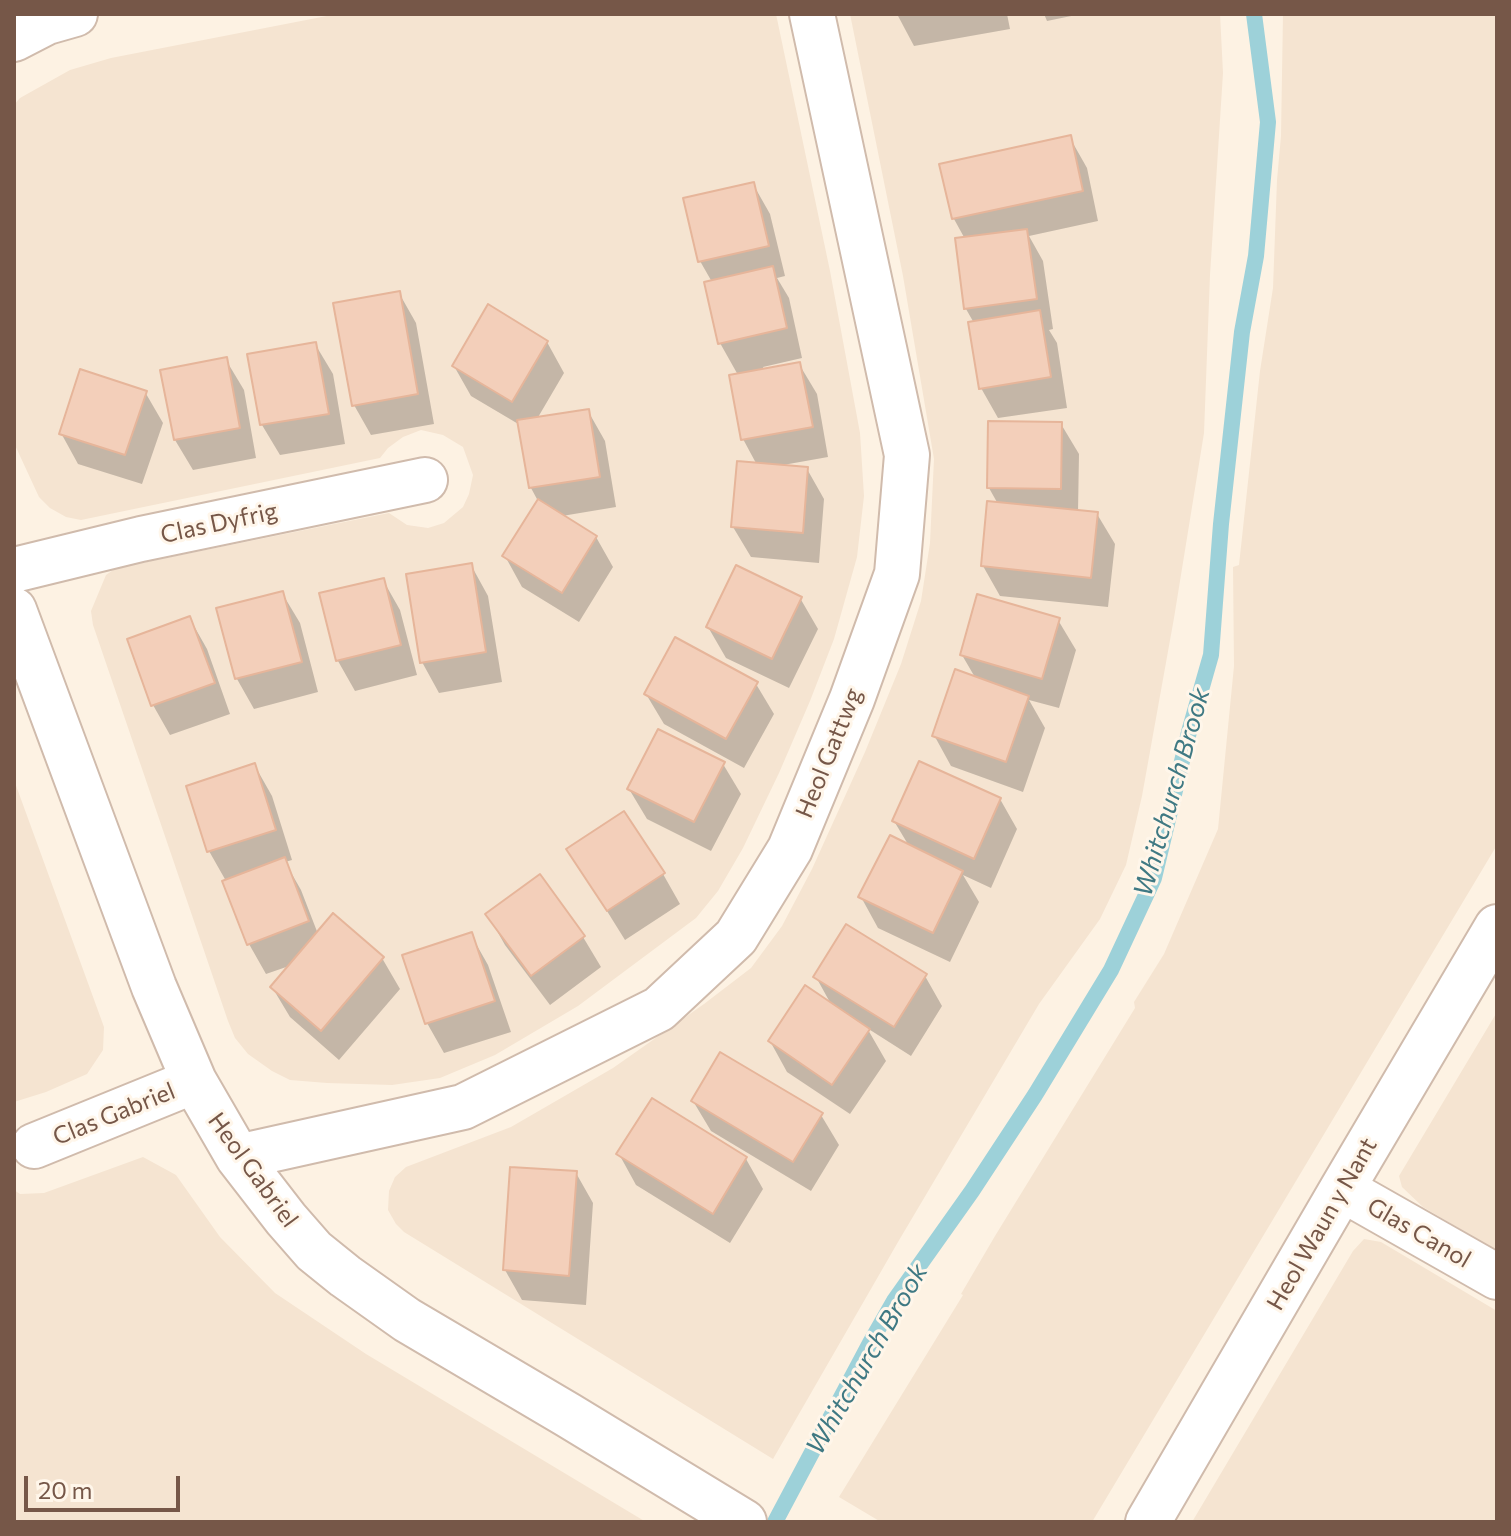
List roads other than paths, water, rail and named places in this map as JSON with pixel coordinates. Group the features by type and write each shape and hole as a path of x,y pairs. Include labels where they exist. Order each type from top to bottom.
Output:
{"street":[{"path":"14,39 47,22 75,14"},
{"name":"Heol Gattwg","path":"238,1157 463,1107 659,1009 736,937 790,849 852,699 897,574 907,455 812,14"},
{"name":"Clas Dyfrig","path":"14,570 141,539 425,480"},
{"name":"Heol Gabriel","path":"14,610 154,987 194,1081 238,1157 286,1219 314,1251 407,1320 740,1520"},
{"name":"Heol Waun y Nant","path":"1148,1522 1497,927"},
{"name":"Clas Gabriel","path":"34,1146 194,1081"},
{"name":"Glas Canol","path":"1342,1189 1497,1277"}],"waterway":[{"name":"Whitchurch Brook","path":"775,1522 894,1301 1035,1095 1111,970 1154,878 1211,655 1221,524 1242,332 1256,256 1268,122 1254,14"}]}
